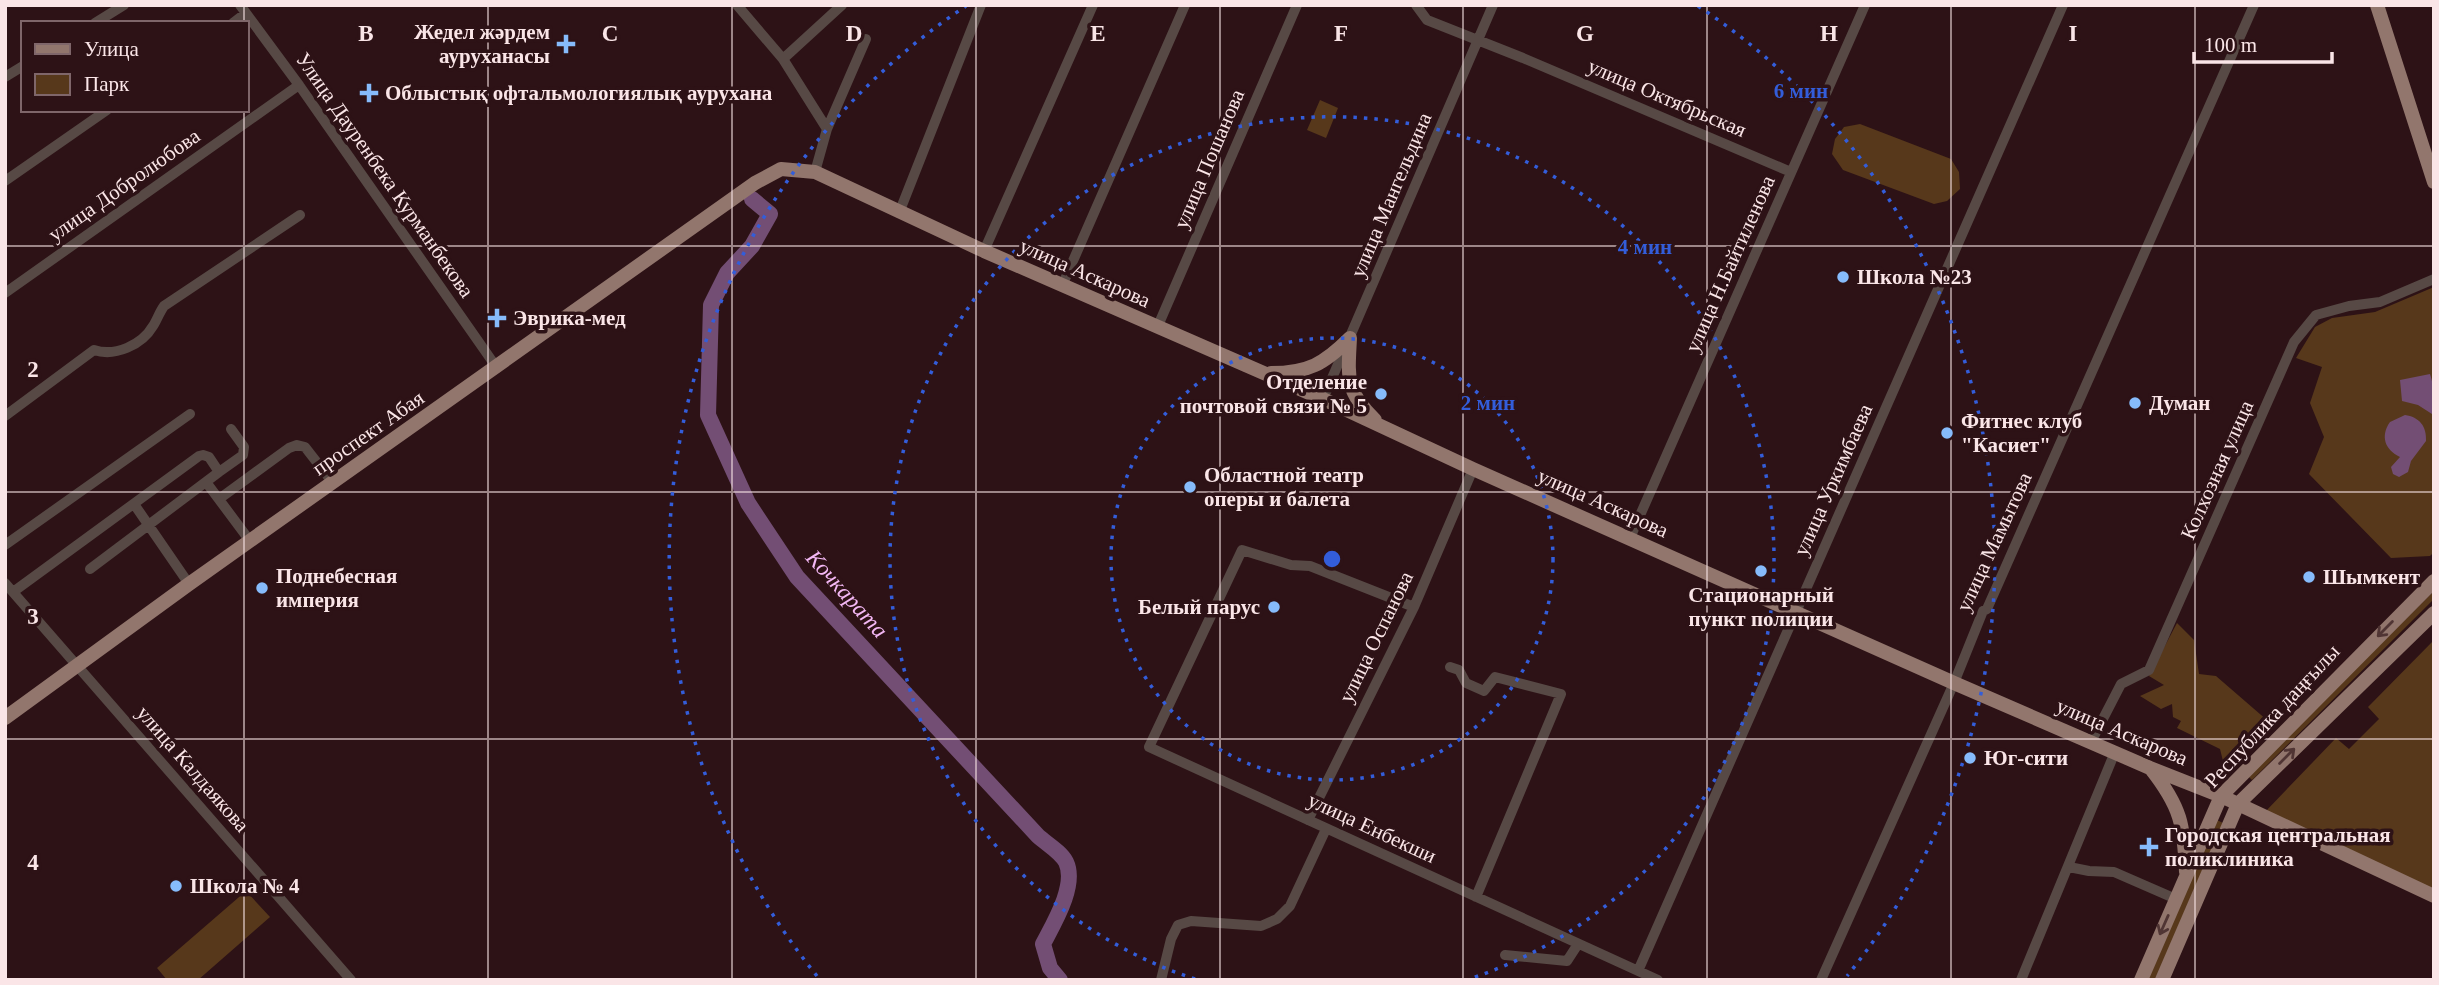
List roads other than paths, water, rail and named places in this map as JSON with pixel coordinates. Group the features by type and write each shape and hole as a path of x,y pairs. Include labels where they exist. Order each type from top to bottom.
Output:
{"main road":[{"path":"2377,5 2434,182"},
{"name":"улица Аскарова","path":"755,183 781,169 814,172 899,213 1323,399 1473,469 2150,768 2221,796 2434,896"},
{"name":"проспект Абая","path":"5,718 189,584 755,183"},
{"path":"1262,373 1288,373 1316,366 1330,358 1350,338"},
{"path":"1350,338 1350,384 1356,399 1381,426"},
{"name":"Республика даңғылы","path":"2140,980 2221,796 2434,581"},
{"name":"Республика даңғылы","path":"2162,980 2238,804 2434,612"},
{"path":"2150,768 2168,790 2179,813 2185,842 2186,876"}],"street":[{"path":"98,21 124,5"},
{"path":"737,5 783,59 828,129"},
{"path":"783,59 842,5"},
{"path":"899,213 981,5"},
{"path":"984,251 1093,5"},
{"path":"1062,286 1185,5"},
{"name":"улица Пошанова","path":"1157,328 1297,5"},
{"name":"улица Октябрьская","path":"1416,5 1427,20 1791,172"},
{"name":"улица Мангельдина","path":"1323,399 1493,5"},
{"name":"улица Н.Байтиленова","path":"1630,538 1865,5"},
{"name":"улица Уркимбаева","path":"1639,971 2063,5"},
{"name":"улица Мамытова","path":"1821,980 2254,5"},
{"name":"Улица Дауренбека Курманбекова","path":"243,9 497,368"},
{"path":"814,172 828,129 866,39"},
{"path":"5,77 21,67"},
{"name":"улица Добролюбова","path":"5,293 299,85"},
{"path":"5,181 104,112"},
{"path":"5,416 94,350 111,352 130,347 145,337 164,306 300,215"},
{"name":"Колхозная улица","path":"2091,742 2121,684 2149,670 2294,342 2316,315 2349,306 2380,302 2434,279"},
{"path":"5,545 190,414"},
{"path":"90,569 243,455 245,451 231,429"},
{"path":"219,499 297,445 305,447 333,483"},
{"path":"9,588 203,455 209,457 219,472"},
{"name":"улица Оспанова","path":"1308,820 1414,607 1473,469"},
{"path":"206,482 250,541"},
{"path":"134,504 189,584"},
{"name":"улица Енбекши","path":"1414,607 1310,566 1291,565 1242,550 1149,747 1658,980"},
{"name":"улица Калдаякова","path":"9,588 351,980"},
{"path":"1450,667 1459,670 1466,683 1484,691 1495,677 1561,694 1476,897"},
{"path":"2021,980 2115,752"},
{"path":"1161,980 1171,939 1178,925 1191,921 1261,926 1277,919 1290,906 1326,828"},
{"path":"2068,867 2114,872 2176,899"},
{"path":"1505,955 1567,961 1578,944"}],"waterway":[{"name":"Кочкарата","path":"752,199 770,214 752,246 727,273 711,305 708,415 748,503 797,577 1038,836 1064,858 1069,871 1069,882 1058,915 1043,944 1050,968 1060,980"}],"place":[{"name":"Жедел жәрдем ауруханасы","path":"566,44"},
{"name":"Облыстық офтальмологиялық аурухана","path":"369,93"},
{"name":"Школа №23","path":"1843,277"},
{"name":"Эврика-мед","path":"497,318"},
{"name":"Отделение почтовой связи № 5","path":"1381,394"},
{"name":"Думан","path":"2135,403"},
{"name":"Фитнес клуб \"Касиет\"","path":"1947,433"},
{"name":"Областной театр оперы и балета","path":"1190,487"},
{"name":"Стационарный пункт полиции","path":"1761,571"},
{"name":"Шымкент","path":"2309,577"},
{"name":"Поднебесная империя","path":"262,588"},
{"name":"Белый парус","path":"1274,607"},
{"name":"Юг-сити","path":"1970,758"},
{"name":"Городская центральная поликлиника","path":"2149,847"},
{"name":"Школа № 4","path":"176,886"}]}
